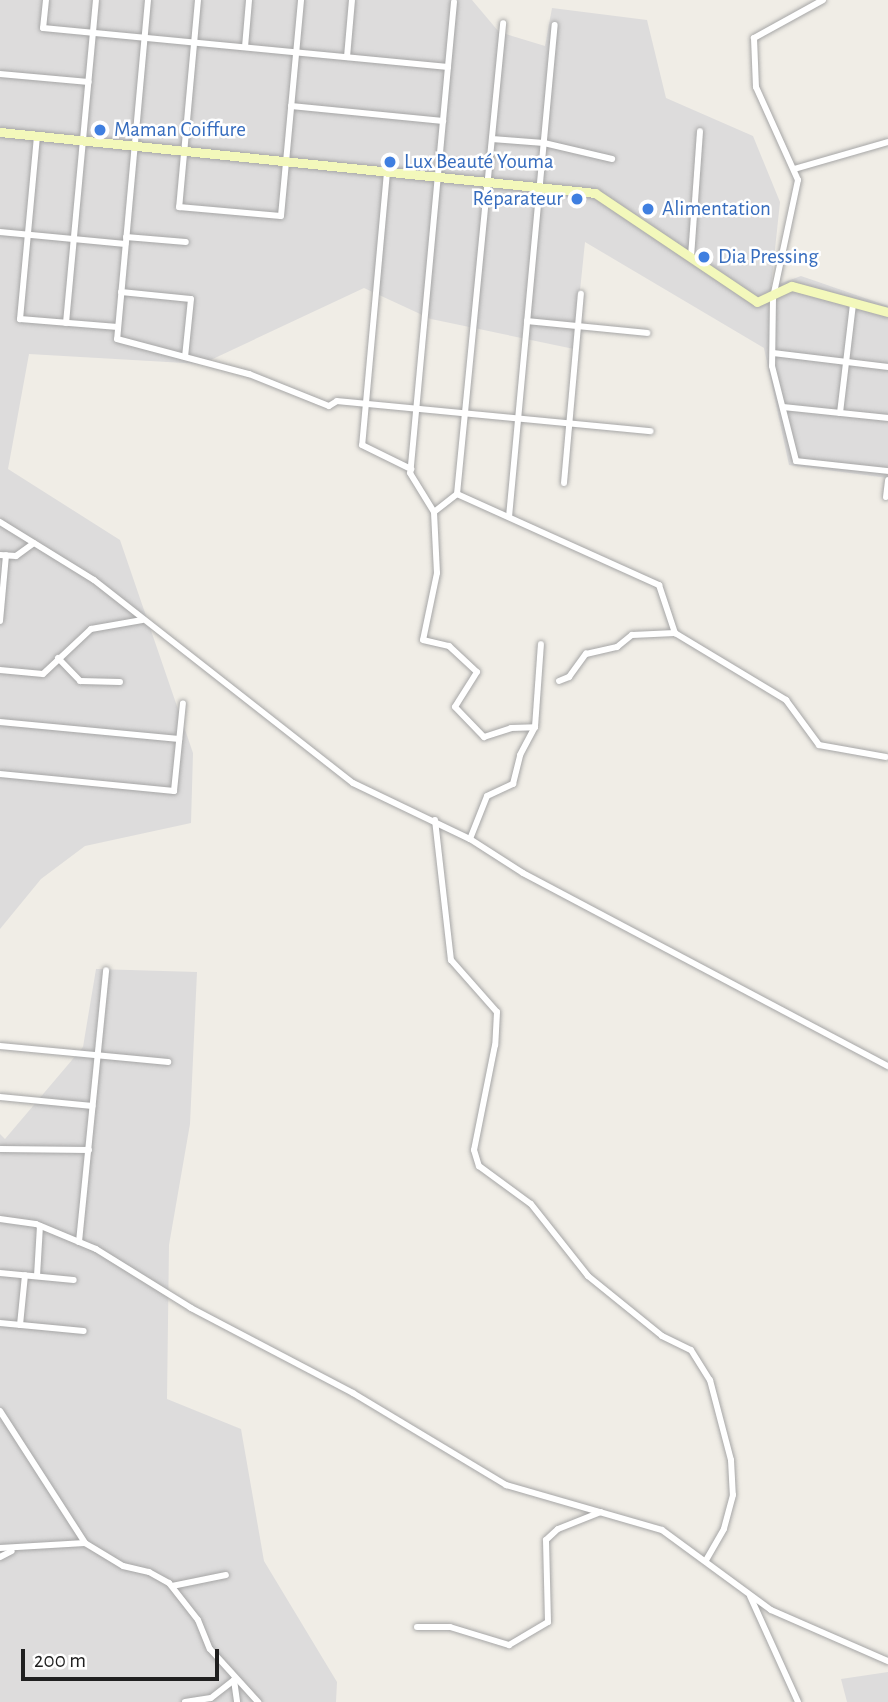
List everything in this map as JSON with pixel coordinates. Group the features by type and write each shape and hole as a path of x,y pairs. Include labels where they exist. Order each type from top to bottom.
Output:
{"street":[{"path":"46,0 43,28 448,67"},
{"path":"66,323 96,0"},
{"path":"148,0 117,339 249,374 329,406 337,401 651,431"},
{"path":"198,0 179,207 281,216 301,0"},
{"path":"245,47 249,0"},
{"path":"347,57 352,0"},
{"path":"823,0 754,38 756,87 794,169 799,192 773,298 773,352 796,461 888,471"},
{"path":"454,2 411,469 434,512 438,572 423,640 449,646 477,672 455,707 484,737 511,728 535,727"},
{"path":"434,512 457,494 467,414 503,23"},
{"path":"509,517 555,25"},
{"path":"0,74 89,82"},
{"path":"291,106 443,121"},
{"path":"691,257 700,131"},
{"path":"0,132 595,193 757,302 773,298 793,286 888,312"},
{"path":"37,136 20,319 118,327"},
{"path":"492,139 544,144 612,159"},
{"path":"794,169 888,142"},
{"path":"387,172 362,444 411,469"},
{"path":"0,232 74,239 186,242"},
{"path":"121,292 191,299 185,357"},
{"path":"564,483 581,294"},
{"path":"840,413 853,304"},
{"path":"527,321 648,333"},
{"path":"773,352 888,367"},
{"path":"783,407 888,418"},
{"path":"886,497 888,481"},
{"path":"457,494 659,585 675,633"},
{"path":"0,522 94,580 353,783 435,820 523,873 888,1066"},
{"path":"0,621 3,555 16,556 34,543"},
{"path":"0,670 43,674 91,629 142,620"},
{"path":"559,681 569,677 586,654 617,647 632,635 675,633 786,700 819,745 886,757"},
{"path":"470,839 487,796 513,785 520,755 535,727 541,644"},
{"path":"58,658 80,681 120,682"},
{"path":"0,774 174,791 183,703"},
{"path":"0,722 179,740"},
{"path":"435,820 451,960 497,1012 495,1045 474,1150 479,1166 531,1204 588,1276 662,1336 691,1350 710,1380 731,1460 733,1495 724,1529 706,1560"},
{"path":"79,1242 106,970"},
{"path":"0,1046 168,1062"},
{"path":"0,1097 93,1106"},
{"path":"0,1149 89,1150"},
{"path":"0,1219 40,1226 79,1242 191,1308 353,1393 506,1485 662,1530 771,1610 888,1661"},
{"path":"37,1276 40,1226"},
{"path":"0,1273 74,1280"},
{"path":"20,1325 25,1275"},
{"path":"0,1324 83,1331"},
{"path":"0,1411 85,1543 172,1587 184,1598 210,1649 234,1680 258,1702"},
{"path":"417,1627 450,1627 509,1645 548,1622 546,1540 558,1529 601,1512"},
{"path":"0,1548 13,1550 85,1543"},
{"path":"0,1557 13,1550"},
{"path":"172,1587 226,1575"},
{"path":"750,1594 798,1702"},
{"path":"185,1702 211,1698 234,1680"},
{"path":"234,1680 237,1702"}],"shaded area":[{"path":"0,0 472,0 499,32 545,46 552,8 647,20 666,98 753,136 780,202 771,287 801,276 888,306 888,478 789,465 764,348 585,242 574,349 431,319 364,288 202,364 29,354 8,469 120,540 193,753 191,823 85,846 41,879 0,929"},
{"path":"96,969 197,972 190,1124 169,1245 167,1399 241,1429 264,1561 337,1682 336,1702 0,1702 0,1134 5,1139 83,1047"},
{"path":"888,1672 888,1702 847,1702 841,1679"}],"place":[{"name":"Maman Coiffure","path":"100,130"},
{"name":"Lux Beauté Youma","path":"390,162"},
{"name":"Réparateur","path":"577,199"},
{"name":"Alimentation","path":"648,209"},
{"name":"Dia Pressing","path":"704,257"}]}
